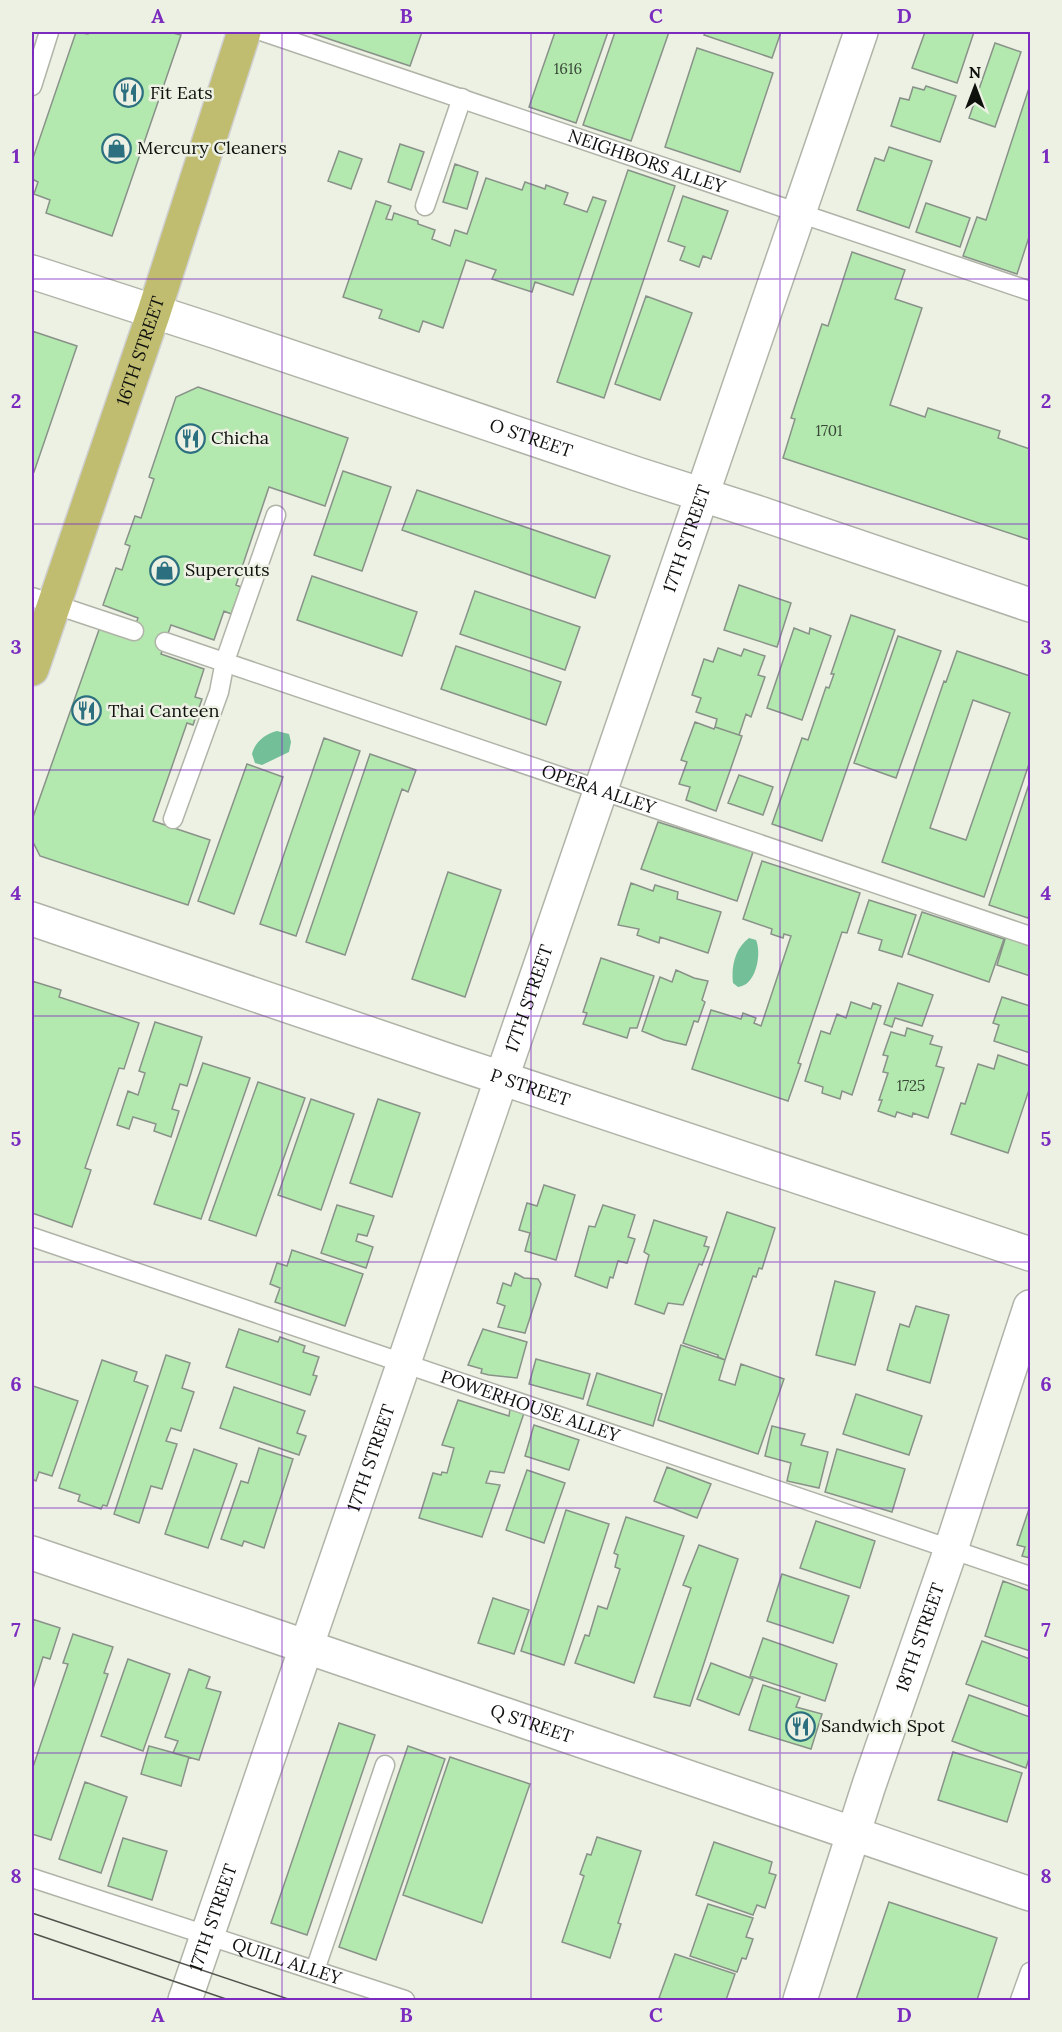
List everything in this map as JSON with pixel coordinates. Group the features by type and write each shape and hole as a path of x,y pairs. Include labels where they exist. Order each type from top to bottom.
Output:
{"main road":[{"name":"16TH STREET","path":"32,669 43,601 154,312 244,32"}],"street":[{"name":"17TH STREET","path":"185,2001 861,32"},
{"name":"O STREET","path":"32,272 1030,605"},
{"name":"P STREET","path":"32,919 1030,1254"},
{"name":"18TH STREET","path":"800,2001 869,1785 951,1549 1030,1307"},
{"name":"Q STREET","path":"32,1554 1030,1894"}],"lane":[{"path":"32,86 49,32"},
{"name":"NEIGHBORS ALLEY","path":"264,32 1030,291"},
{"path":"425,206 462,98"},
{"path":"173,819 219,692 225,662 276,515"},
{"path":"43,601 134,631"},
{"name":"OPERA ALLEY","path":"165,642 1030,936"},
{"name":"POWERHOUSE ALLEY","path":"32,1237 1030,1576"},
{"path":"315,1970 385,1765"},
{"name":"QUILL ALLEY","path":"32,1878 405,2001"},
{"path":"1020,2001 1030,1972"}],"shaded area":[{"path":"277,731 289,734 291,742 289,752 262,765 255,763 252,754 255,746 265,736"},
{"path":"749,938 756,940 758,961 749,981 738,987 733,983 733,964 740,947"}],"building":[{"path":"76,32 88,34 89,32 169,32 181,35 112,236 46,213 50,200 34,194 38,182 32,179 32,161"},
{"path":"308,32 422,32 410,66"},
{"path":"555,32 608,32 576,123 529,107"},
{"path":"615,32 669,32 631,141 583,125"},
{"path":"705,32 781,32 772,58 704,35"},
{"path":"925,32 974,32 957,83 912,68"},
{"path":"995,43 1021,52 995,127 969,118"},
{"path":"697,48 773,73 740,172 665,147"},
{"path":"1030,85 1030,234 1017,274 963,256 977,217 986,220"},
{"path":"926,86 956,96 940,142 891,126 900,98 909,100 913,87 924,90"},
{"path":"400,144 424,152 411,190 388,182"},
{"path":"889,147 932,161 909,228 857,210 875,158 884,161"},
{"path":"339,151 362,159 351,189 328,181"},
{"path":"455,164 478,172 467,209 443,202"},
{"path":"628,170 675,186 604,398 557,382"},
{"path":"486,178 522,190 525,182 545,189 546,185 568,193 564,204 587,212 593,197 606,201 573,295 535,282 532,292 492,279 496,270 466,260 443,328 423,321 419,332 379,318 382,310 343,297 376,201 391,206 386,219 392,220 394,213 418,221 418,224 435,230 432,239 450,246 455,230 467,234"},
{"path":"683,196 728,211 711,259 703,256 699,267 680,260 685,247 668,241"},
{"path":"926,203 970,218 960,247 916,232"},
{"path":"852,252 905,270 895,299 922,308 890,405 925,417 928,408 1000,431 998,438 1030,449 1030,540 783,458 795,419 791,418 822,324 828,326"},
{"path":"646,296 692,313 660,400 615,384"},
{"path":"32,331 77,346 34,472 32,471"},
{"path":"198,387 348,438 325,506 269,487 236,585 241,587 231,614 224,611 214,640 171,625 165,642 161,654 204,669 195,697 202,699 193,725 187,723 153,821 210,840 188,905 40,856 32,840 32,820 100,627 131,638 138,618 103,605 116,568 122,570 130,546 125,544 135,516 141,518 154,479 149,477 176,397"},
{"path":"343,471 391,487 362,571 314,555"},
{"path":"417,490 610,556 595,598 402,530"},
{"path":"312,576 417,612 402,656 297,620"},
{"path":"739,585 791,603 777,647 724,630"},
{"path":"475,591 580,627 565,670 460,634"},
{"path":"851,615 895,630 822,841 772,824 802,738 808,740 826,687 829,688 834,674 831,674"},
{"path":"794,628 809,634 810,628 831,636 802,720 767,708"},
{"path":"898,636 941,651 896,778 854,763"},
{"path":"456,646 561,682 546,725 441,689"},
{"path":"718,648 741,656 744,649 765,656 758,675 765,677 751,717 746,714 739,735 715,727 717,719 696,712 701,698 692,695 704,659 713,662"},
{"path":"957,651 1030,676 1030,761 984,897 882,862 944,681 946,682","holes":["973,700 1010,713 966,840 930,828"]},
{"path":"695,722 742,736 716,811 686,800 690,787 679,784 687,762 681,760"},
{"path":"324,738 360,751 296,936 260,924"},
{"path":"370,754 416,770 408,792 402,789 345,955 306,942"},
{"path":"247,764 283,777 234,914 198,901"},
{"path":"739,775 773,787 763,815 728,803"},
{"path":"1030,781 1030,913 1028,918 989,905"},
{"path":"658,822 753,852 737,901 641,869"},
{"path":"762,861 860,893 847,933 842,932 798,1063 801,1064 788,1101 692,1069 711,1010 741,1019 743,1013 756,1018 754,1023 761,1026 791,936 784,934 783,938 771,934 772,929 743,919"},
{"path":"448,872 501,890 465,997 412,979"},
{"path":"631,883 653,891 655,885 678,892 677,899 721,912 708,953 660,937 659,943 637,935 639,929 618,925"},
{"path":"869,900 916,915 902,957 879,950 882,940 858,933"},
{"path":"922,912 1004,939 989,982 908,954"},
{"path":"1006,936 1030,944 1030,976 997,965"},
{"path":"601,958 654,976 637,1028 630,1028 627,1038 583,1024 587,1013 583,1012"},
{"path":"676,970 708,981 702,1000 705,1002 698,1022 694,1021 686,1045 664,1040 642,1031 660,977 672,982"},
{"path":"32,981 61,990 59,997 139,1023 124,1069 119,1068 85,1168 91,1170 72,1227 32,1213"},
{"path":"898,983 933,995 922,1026 895,1018 892,1027 884,1024"},
{"path":"1002,997 1030,1006 1030,1053 994,1041 999,1025 993,1023"},
{"path":"851,1002 871,1009 873,1003 881,1006 852,1095 842,1091 840,1099 822,1093 823,1087 805,1081 821,1031 830,1034 837,1014 846,1018"},
{"path":"155,1022 202,1037 187,1086 180,1084 172,1109 179,1111 171,1137 154,1131 156,1124 133,1117 129,1129 117,1125 128,1091 138,1095 145,1073 139,1071"},
{"path":"907,1028 933,1036 930,1044 942,1047 936,1066 944,1068 928,1118 913,1113 912,1117 897,1112 895,1117 878,1111 882,1100 879,1100 888,1073 883,1072 888,1056 883,1055 891,1032 905,1036"},
{"path":"998,1055 1030,1066 1030,1087 1008,1153 951,1134 961,1103 965,1104 978,1064 994,1069"},
{"path":"203,1063 250,1078 201,1219 154,1204"},
{"path":"258,1082 305,1098 256,1236 209,1220"},
{"path":"311,1099 354,1114 321,1210 278,1195"},
{"path":"378,1099 420,1113 392,1197 350,1183"},
{"path":"544,1185 575,1195 556,1260 525,1251 530,1233 519,1230 527,1203 537,1206"},
{"path":"337,1205 374,1216 367,1236 358,1234 356,1241 373,1247 366,1268 321,1253"},
{"path":"603,1205 635,1215 628,1237 635,1239 627,1263 618,1261 607,1288 575,1276 589,1226 595,1227"},
{"path":"727,1212 775,1228 762,1269 759,1268 756,1277 753,1276 725,1360 718,1355 683,1343"},
{"path":"654,1220 707,1237 704,1246 709,1247 702,1265 699,1264 683,1305 668,1303 664,1314 635,1304 649,1255 644,1252"},
{"path":"292,1250 363,1274 345,1326 275,1302 280,1288 270,1284 277,1263 287,1266"},
{"path":"515,1273 524,1278 538,1279 541,1284 525,1333 498,1327 505,1306 497,1303 503,1283 511,1286"},
{"path":"835,1281 875,1292 855,1365 816,1355"},
{"path":"916,1306 949,1315 930,1383 887,1370 900,1324 909,1327"},
{"path":"239,1329 278,1342 280,1337 305,1346 303,1352 319,1357 313,1375 317,1376 310,1395 226,1367"},
{"path":"483,1329 527,1342 517,1378 481,1373 482,1369 468,1365"},
{"path":"681,1345 725,1360 719,1380 735,1385 741,1364 784,1379 758,1454 658,1420"},
{"path":"166,1355 190,1363 182,1388 194,1392 181,1431 171,1428 166,1441 177,1444 162,1489 151,1486 139,1523 114,1514"},
{"path":"536,1359 590,1374 583,1399 529,1384"},
{"path":"102,1360 137,1372 134,1381 148,1386 107,1506 103,1505 101,1509 78,1501 80,1495 59,1488"},
{"path":"597,1373 662,1394 653,1426 587,1405"},
{"path":"33,1386 78,1401 52,1476 39,1472 36,1481 32,1479"},
{"path":"234,1387 305,1411 297,1433 306,1436 299,1455 220,1428"},
{"path":"856,1394 922,1416 909,1455 843,1434"},
{"path":"458,1400 509,1416 510,1409 524,1413 504,1473 490,1471 486,1483 500,1485 482,1537 419,1518 433,1473 441,1475 442,1472 447,1473 454,1448 442,1445"},
{"path":"534,1425 579,1440 569,1470 525,1456"},
{"path":"772,1426 805,1434 801,1445 828,1452 819,1488 787,1481 791,1463 765,1456"},
{"path":"259,1448 293,1459 264,1548 244,1541 242,1546 221,1539 241,1481 248,1483"},
{"path":"194,1449 237,1464 208,1548 165,1534"},
{"path":"837,1449 905,1469 892,1512 825,1492"},
{"path":"667,1467 711,1484 697,1518 654,1501"},
{"path":"527,1470 565,1483 544,1543 506,1530"},
{"path":"1030,1506 1030,1558 1022,1556 1025,1547 1017,1545"},
{"path":"566,1510 609,1524 564,1665 521,1651"},
{"path":"626,1517 684,1536 634,1683 575,1663 585,1635 589,1636 598,1606 607,1609 620,1569 615,1567 618,1555 614,1553"},
{"path":"816,1521 875,1541 860,1588 800,1568"},
{"path":"699,1545 738,1559 690,1706 654,1697 691,1588 683,1585"},
{"path":"782,1574 849,1596 833,1643 767,1621"},
{"path":"1003,1581 1030,1591 1030,1651 985,1636"},
{"path":"493,1598 529,1610 514,1654 478,1643"},
{"path":"32,1619 60,1628 50,1659 43,1657 32,1692"},
{"path":"73,1634 113,1647 104,1673 108,1674 51,1840 32,1834 32,1767 68,1664 63,1663"},
{"path":"763,1638 837,1664 825,1701 750,1676"},
{"path":"982,1641 1030,1659 1030,1707 966,1684"},
{"path":"128,1659 170,1674 143,1751 101,1736"},
{"path":"711,1663 753,1679 739,1715 697,1699"},
{"path":"189,1669 210,1677 206,1688 221,1692 199,1760 173,1753 178,1741 165,1737"},
{"path":"763,1685 800,1697 796,1707 822,1714 811,1749 749,1730"},
{"path":"969,1695 1030,1717 1030,1755 1026,1768 952,1741"},
{"path":"339,1723 375,1735 307,1935 271,1923"},
{"path":"149,1746 189,1757 181,1786 141,1774"},
{"path":"408,1746 445,1759 376,1960 339,1947"},
{"path":"953,1752 1022,1773 1007,1822 938,1800"},
{"path":"450,1757 530,1784 482,1923 403,1895"},
{"path":"85,1782 127,1797 101,1873 59,1859"},
{"path":"597,1837 641,1851 618,1923 621,1924 610,1958 562,1942 584,1876 580,1874 587,1854 591,1855"},
{"path":"123,1838 167,1851 152,1900 108,1886"},
{"path":"714,1842 772,1862 769,1873 776,1875 765,1908 757,1905 753,1915 696,1895"},
{"path":"889,1902 997,1938 977,2000 856,2000"},
{"path":"708,1904 753,1918 746,1937 753,1939 746,1959 742,1958 737,1972 690,1956"},
{"path":"675,1954 735,1974 726,2000 659,1998"}],"tram line":[{"path":"32,1913 291,2000"},
{"path":"32,1933 229,2000"}],"place":[{"name":"Fit Eats","path":"129,93"},
{"name":"Mercury Cleaners","path":"116,148"},
{"name":"Chicha","path":"190,438"},
{"name":"Supercuts","path":"164,570"},
{"name":"Thai Canteen","path":"87,711"},
{"name":"Sandwich Spot","path":"800,1726"}]}
